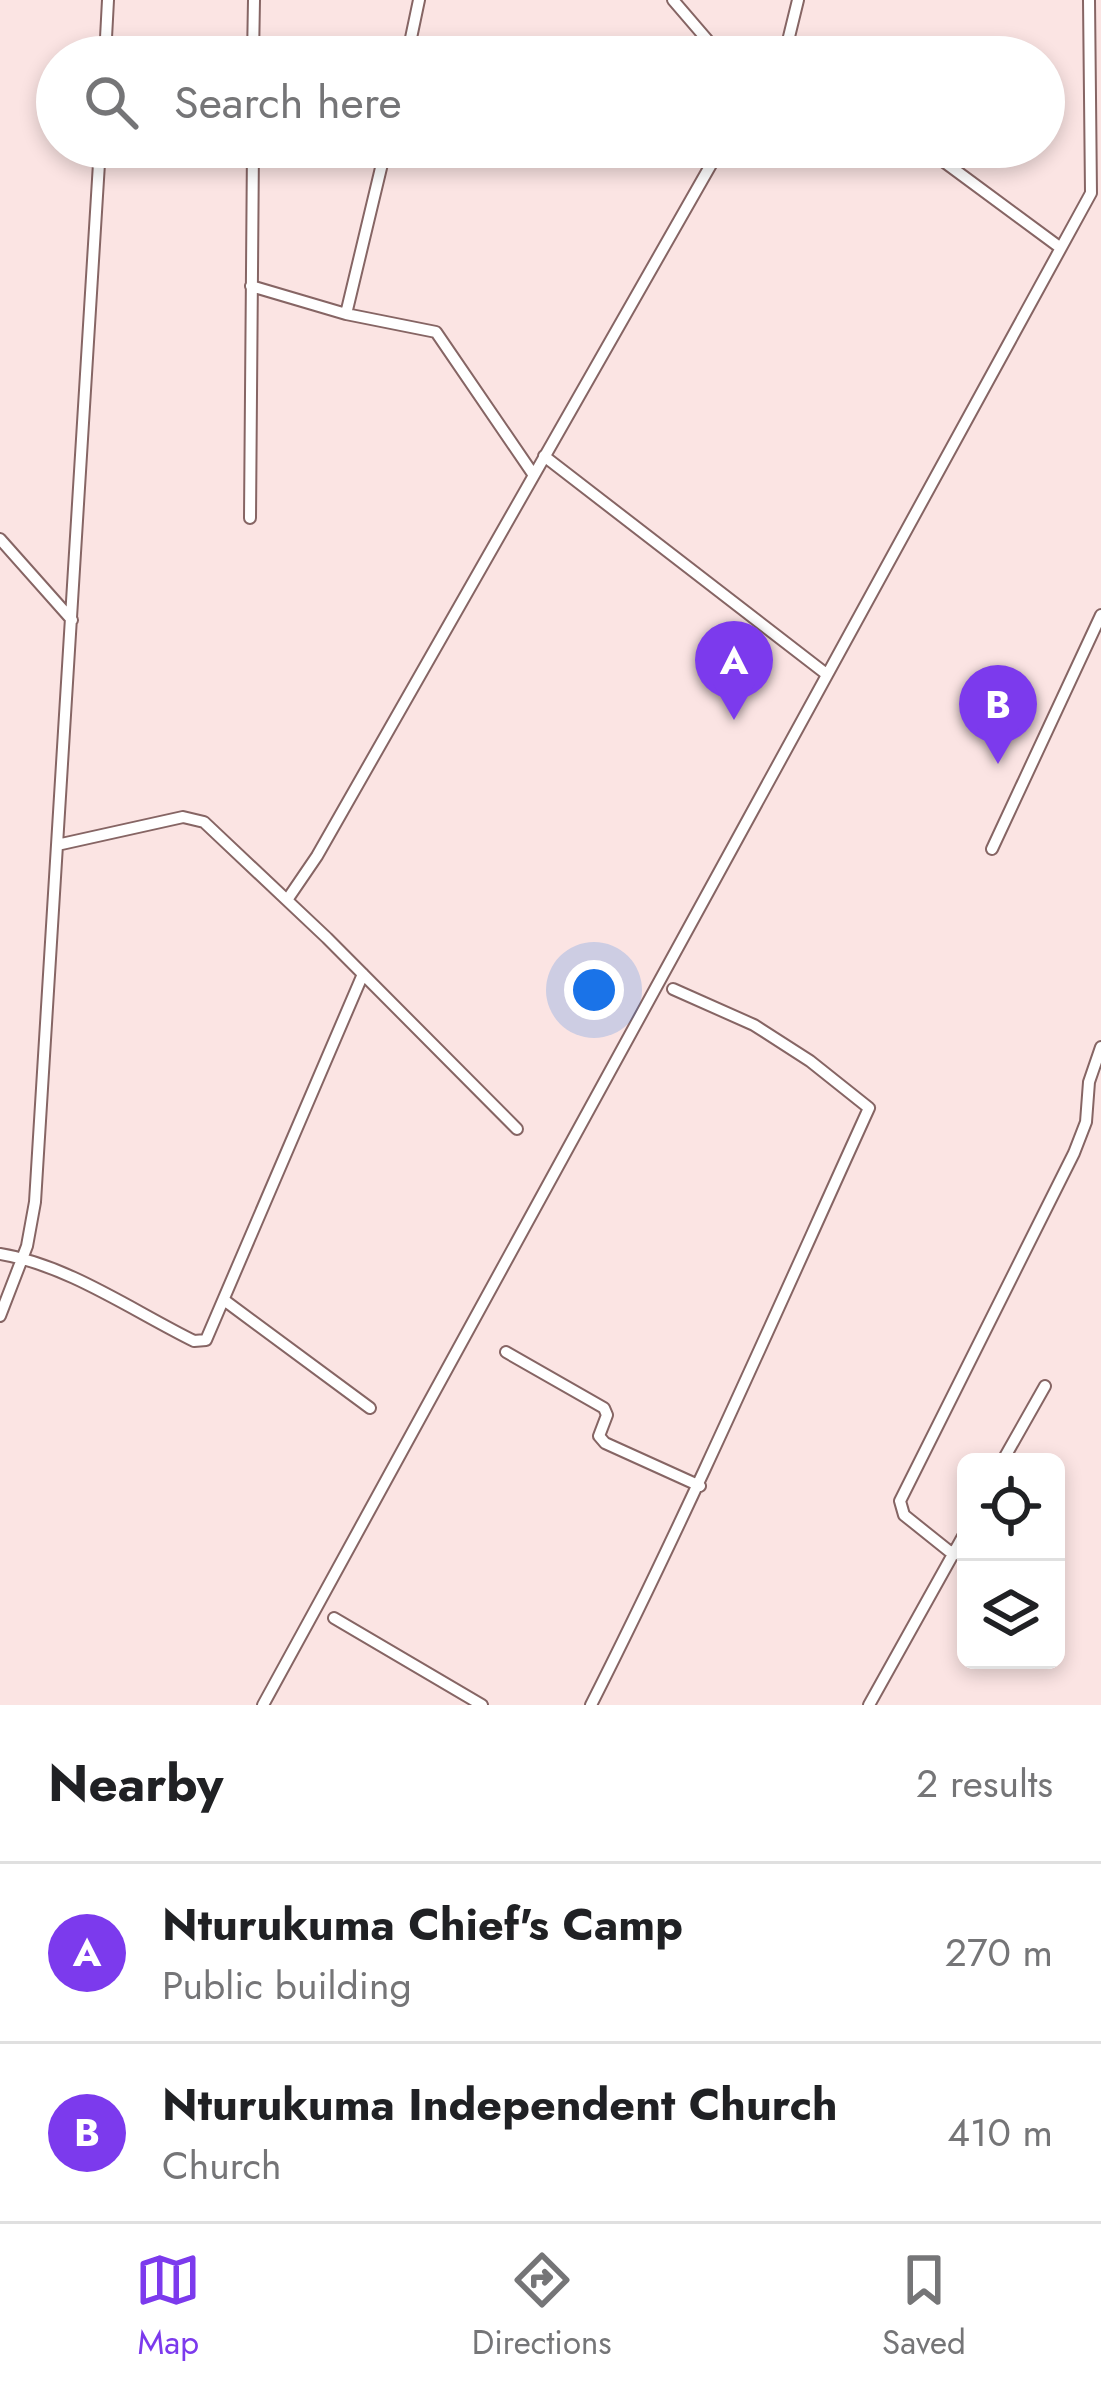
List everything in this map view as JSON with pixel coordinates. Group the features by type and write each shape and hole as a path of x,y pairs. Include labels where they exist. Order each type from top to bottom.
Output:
{"street":[{"path":"106,36 108,0"},
{"path":"254,0 254,36"},
{"path":"411,36 419,0"},
{"path":"789,36 799,0"},
{"path":"262,1705 1058,246 1096,195 1088,0"},
{"path":"674,1 704,36"},
{"path":"0,1316 23,1258 35,1202 99,168"},
{"path":"250,518 253,168"},
{"path":"346,314 381,168"},
{"path":"287,900 317,856 709,168"},
{"path":"952,168 1058,246"},
{"path":"251,286 346,314 436,332 533,474"},
{"path":"544,456 825,673"},
{"path":"0,539 72,620"},
{"path":"992,849 1101,615"},
{"path":"57,845 193,817 209,826 517,1129"},
{"path":"0,1254 23,1258 200,1343 206,1340 363,974"},
{"path":"591,1705 700,1486 868,1106 810,1061 737,1015 673,989"},
{"path":"953,1555 904,1515 900,1501 1074,1153 1086,1122 1092,1067 1101,1047"},
{"path":"224,1300 370,1408"},
{"path":"506,1352 604,1408 607,1414 599,1436 605,1443 700,1486"},
{"path":"1007,1453 1045,1386"},
{"path":"869,1705 957,1548"},
{"path":"334,1618 482,1705"}],"place":[{"name":"Nturukuma Chief's Camp","path":"734,720"},
{"name":"Nturukuma Independent Church","path":"998,764"}]}
